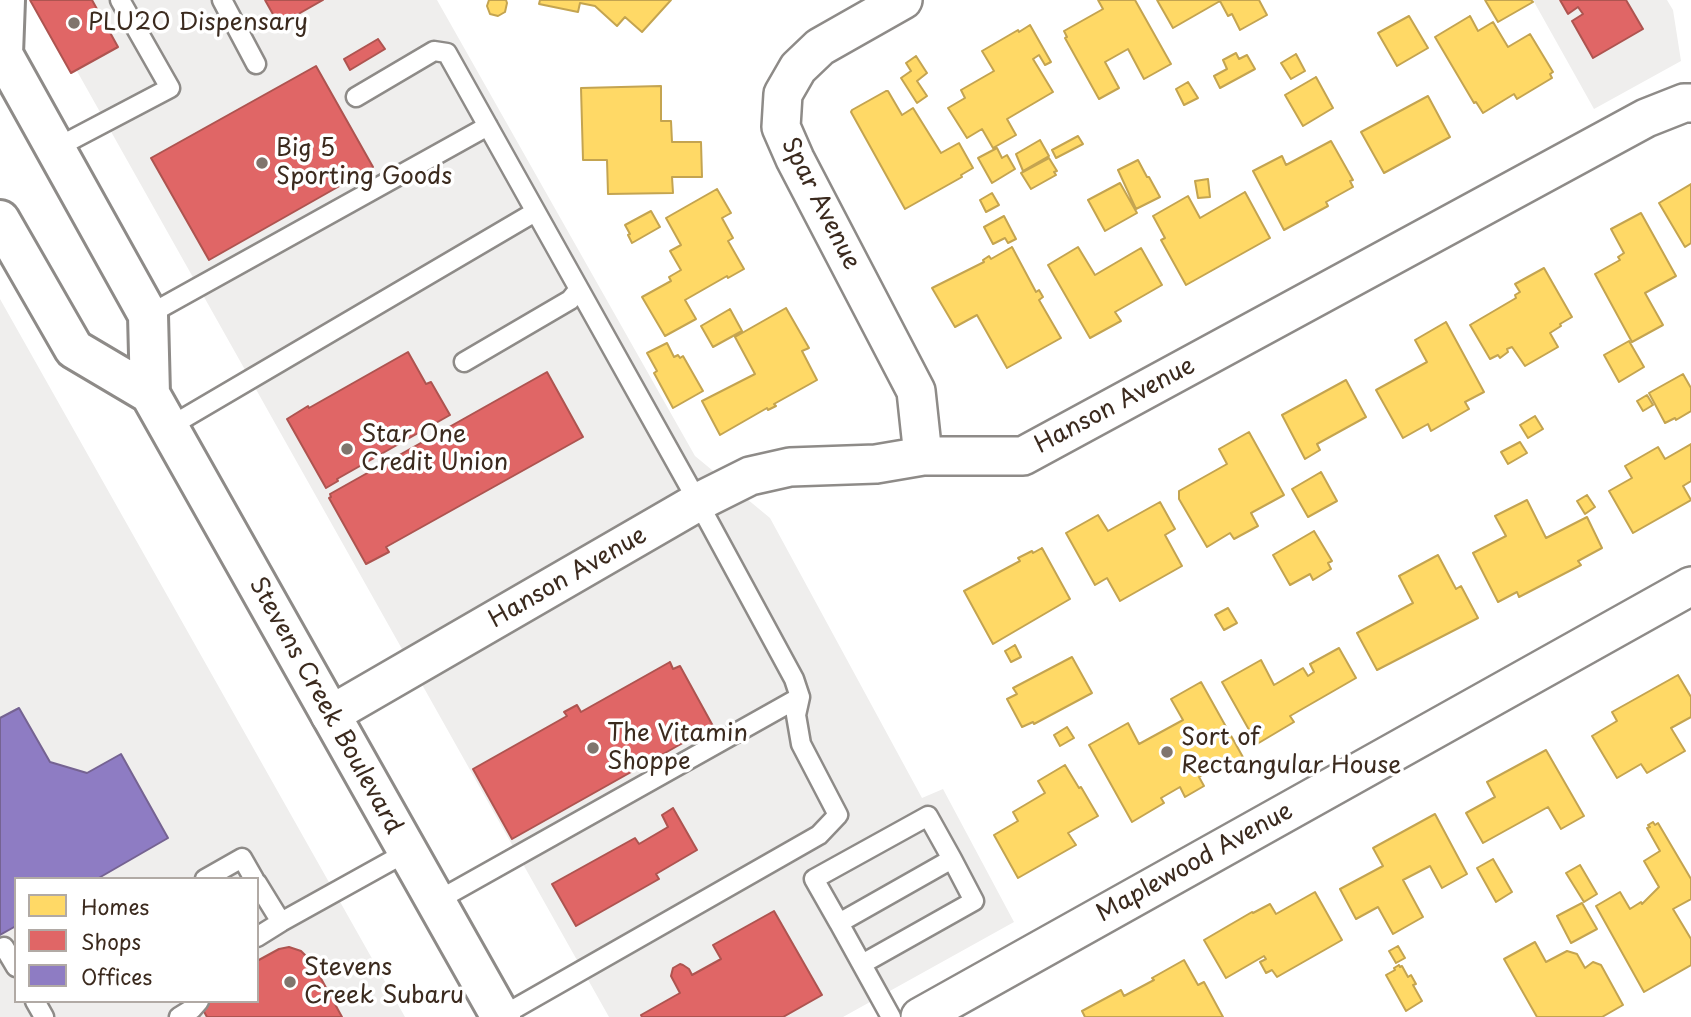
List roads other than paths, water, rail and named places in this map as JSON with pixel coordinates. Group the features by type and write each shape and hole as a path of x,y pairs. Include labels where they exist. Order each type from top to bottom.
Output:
{"main road":[{"path":"5,0 2,52 148,315 149,394"},
{"name":"Stevens Creek Boulevard","path":"0,220 74,349 149,394 500,1017"}],"street":[{"name":"Spar Avenue","path":"903,0 820,47 798,68 783,94 781,127 795,159 916,391 923,456"},
{"name":"Hanson Avenue","path":"330,715 698,502 750,476 790,467 876,464 923,456 1023,456 1646,118 1684,103 1691,103"},
{"name":"Maplewood Avenue","path":"920,1017 1691,586"}],"lane":[{"path":"57,148 170,88 120,0"},
{"path":"222,0 256,64"},
{"path":"356,97 434,51 447,53 794,679 800,698 796,715 801,744 838,815 819,835 500,1017"},
{"path":"148,315 488,126"},
{"path":"169,427 535,212"},
{"path":"464,362 570,300 579,289"},
{"path":"435,902 800,698"},
{"path":"862,964 974,901 928,816 814,879 891,1017"},
{"path":"259,936 407,852"},
{"path":"209,877 242,858 253,877"},
{"path":"839,923 952,859"},
{"path":"259,886 281,922"},
{"path":"4,947 14,964"},
{"path":"179,1017 197,1003"}],"place":[{"name":"PLU2O Dispensary","path":"74,23"},
{"name":"Big 5 Sporting Goods","path":"262,163"},
{"name":"Star One Credit Union","path":"347,449"},
{"name":"The Vitamin Shoppe","path":"593,748"},
{"name":"Sort of Rectangular House","path":"1167,752"},
{"name":"Stevens Creek Subaru","path":"290,982"}]}
